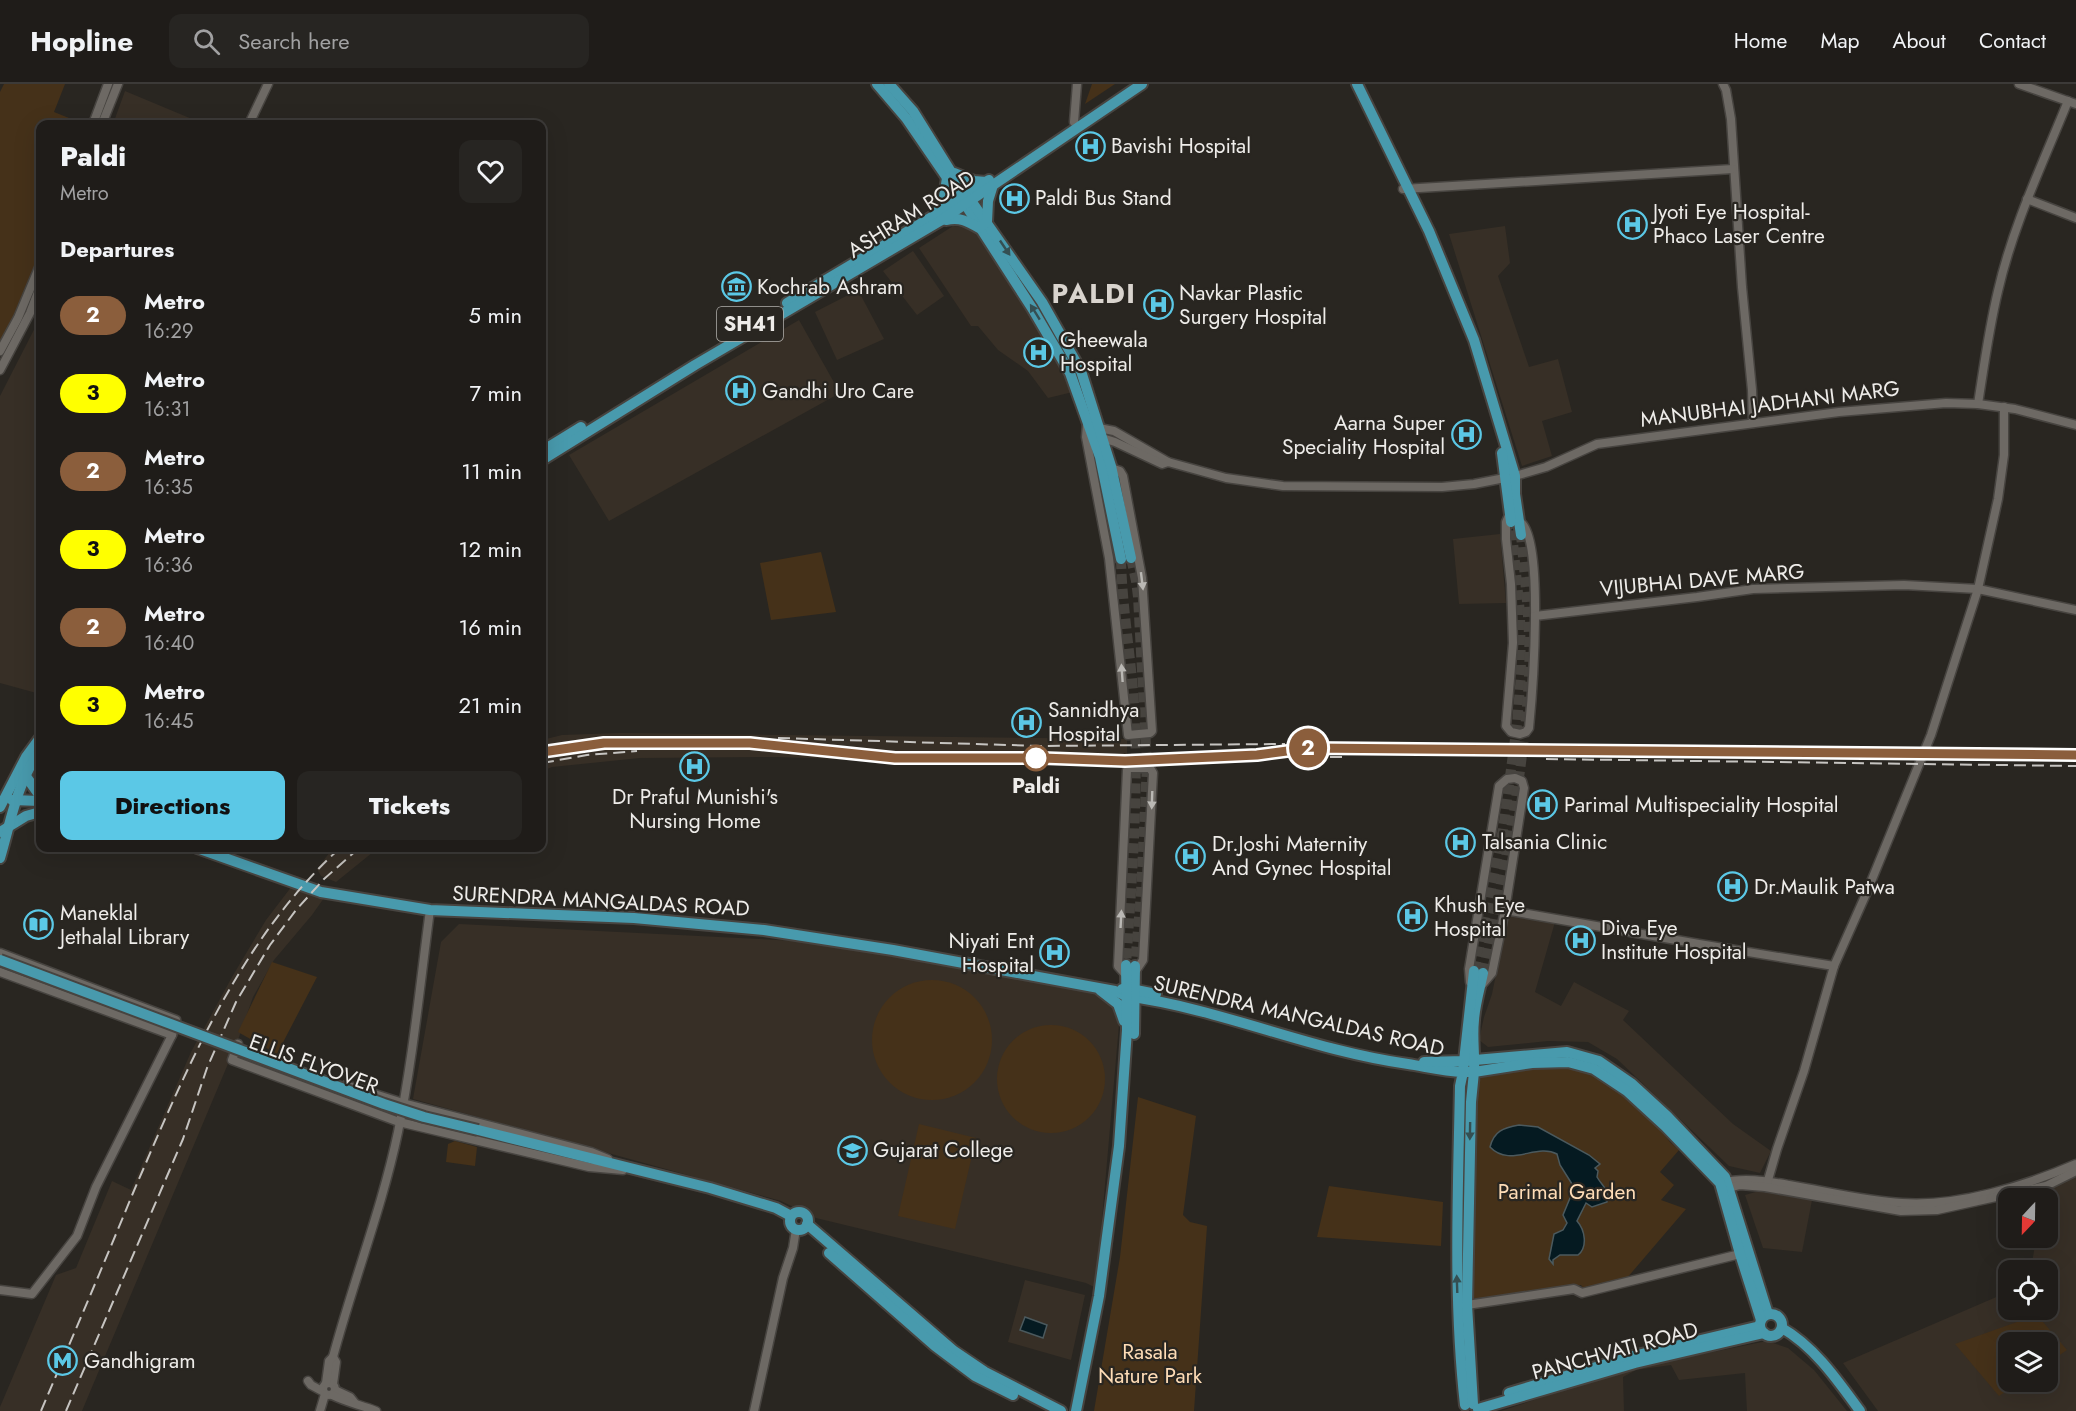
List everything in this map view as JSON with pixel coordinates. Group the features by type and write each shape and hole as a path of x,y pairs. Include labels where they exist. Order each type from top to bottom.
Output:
{"main road":[{"path":"877,84 949,175 1056,323 1081,371 1106,481 1126,558 1128,545 1111,468 1095,431"},
{"path":"889,84 912,111 949,175 938,218 956,218 983,225"},
{"name":"ASHRAM ROAD","path":"990,183 1130,84"},
{"name":"ASHRAM ROAD","path":"546,458 938,218 1142,84"},
{"path":"1350,84 1406,189"},
{"path":"1358,84 1406,189 1468,343 1509,479 1514,519 1521,535"},
{"path":"949,175 990,183 983,225"},
{"name":"ASHRAM ROAD","path":"546,449 690,360 938,218"},
{"path":"36,743 1,799 36,799"},
{"path":"0,858 3,827 17,800 24,776 36,757"},
{"path":"24,776 36,793"},
{"path":"3,827 36,813"},
{"name":"SURENDRA MANGALDAS ROAD","path":"208,852 321,892 430,910 634,918 764,930 893,950 1127,992 1237,1015 1373,1053 1430,1063 1469,1066 1556,1062 1579,1064 1594,1069 1642,1105 1724,1186 1768,1326"},
{"name":"ELLIS FLYOVER","path":"0,960 384,1104 478,1133"},
{"name":"ELLIS FLYOVER","path":"0,968 385,1111 622,1167 764,1208 797,1224"},
{"path":"1076,1411 1104,1263 1119,1146 1127,1030 1127,992 1131,970"},
{"path":"1469,1408 1467,1305 1471,1102 1469,1066 1478,972"},
{"path":"1093,986 1106,993 1118,1004 1127,1030"},
{"path":"1083,1411 1106,1297 1120,1189 1131,1082 1127,992"},
{"path":"1469,1066 1460,1086 1456,1229 1457,1285 1469,1408"},
{"name":"SURENDRA MANGALDAS ROAD","path":"1724,1186 1740,1254 1768,1326"},
{"path":"797,1224 935,1346 975,1376 1046,1411"},
{"path":"797,1224 954,1351 985,1372 1061,1411"},
{"path":"1768,1326 1787,1338 1805,1354 1830,1380 1853,1411"},
{"path":"1768,1326 1809,1350 1835,1377 1860,1411"},
{"name":"PANCHVATI ROAD","path":"1469,1408 1768,1326"}],"street":[{"path":"94,120 108,84"},
{"path":"104,120 118,84"},
{"path":"251,120 268,84"},
{"path":"1074,122 1077,84"},
{"path":"1723,84 1731,119 1753,423"},
{"path":"1978,404 1998,290 2027,199 2072,102 2019,84"},
{"path":"1406,189 1733,169"},
{"path":"2027,199 2076,219"},
{"path":"0,370 36,277"},
{"path":"0,351 36,295"},
{"name":"MANUBHAI JADHANI MARG","path":"1095,431 1118,433 1168,462 1226,478 1283,486 1442,487 1509,479 1546,467 1597,444 1753,423 1946,403 2004,407 2076,425"},
{"path":"1767,1185 1804,1071 1834,966 1931,735 1978,590 1998,499 2004,455 2004,407"},
{"path":"1095,431 1086,437 1113,582 1128,735 1150,734 1152,704 1142,578 1123,476 1120,471 1111,468"},
{"path":"1514,519 1524,524 1530,535 1535,616 1529,728 1520,734 1511,732 1506,726 1513,643 1506,522 1514,519"},
{"name":"VIJUBHAI DAVE MARG","path":"1535,616 1753,589 1904,585 1978,590 2076,610"},
{"path":"1129,768 1150,768 1153,773 1143,960 1131,970 1118,966 1127,770 1129,768"},
{"path":"1515,778 1522,781 1524,788 1505,909 1492,973 1475,986 1469,969 1499,786 1507,779 1515,778"},
{"path":"1505,909 1834,966"},
{"path":"322,1411 336,1362 333,1357 382,1192 399,1122 414,1047 430,910"},
{"path":"0,953 177,1020 172,1035 96,1187 77,1236 32,1294 0,1290"},
{"path":"0,972 172,1035"},
{"path":"238,1044 333,1081 403,1103 591,1152 622,1167 590,1167 399,1122 232,1060 238,1044"},
{"path":"1767,1185 1901,1203 1927,1204 2000,1191 2043,1179 2076,1164"},
{"path":"1724,1186 1743,1179 1901,1211 1937,1210 2037,1188 2076,1171"},
{"path":"754,1411 797,1224"},
{"path":"1467,1305 1575,1289 1582,1293 1594,1291 1740,1254"},
{"path":"328,1390 348,1403 354,1402 376,1411"}],"shaded area":[{"path":"125,91 194,120 114,120"},
{"path":"953,226 969,228 983,240 1077,391 1048,398 1028,371 998,350 978,326 971,326 919,248"},
{"path":"1505,226 1510,263 1498,276 1529,367 1558,359 1572,412 1542,421 1552,456 1522,466 1449,234"},
{"path":"913,251 944,296 917,315 883,271"},
{"path":"858,290 884,339 837,360 815,312"},
{"name":"Navkar Plastic Surgery Hospital","path":"1147,293 1170,295 1169,316 1146,315"},
{"path":"799,320 840,393 609,521 569,455"},
{"path":"36,326 36,693 0,683 0,396"},
{"path":"1500,534 1506,603 1459,604 1453,539"},
{"path":"621,733 1127,739 1127,762 776,757 640,758 546,769 546,739 562,735"},
{"path":"330,852 373,852 336,882 321,876 317,869"},
{"name":"Dr.Maulik Patwa","path":"1728,873 1742,876 1738,902 1725,898"},
{"path":"292,886 324,898 274,960 253,997 238,1040 82,1411 0,1411 56,1275 76,1268 112,1181 131,1190 191,1052 266,920"},
{"path":"1508,915 1555,922 1535,992 1561,1006 1574,982 1629,1011 1623,1020 1733,1124 1771,1151 1760,1173 1729,1166 1617,1059 1588,1042 1548,1041 1488,1047 1479,1040 1492,994"},
{"name":"Gujarat College","path":"459,924 819,942 1120,996 1096,1288 1086,1283 816,1218 781,1201 413,1099 441,942"},
{"path":"2076,1175 2076,1411 1878,1411 1843,1363 1998,1296 1998,1320 2058,1320 2058,1260 2033,1260 2034,1248 2058,1248 2058,1188 2048,1188"},
{"path":"1766,1189 1813,1195 1802,1252 1763,1248 1745,1195"},
{"path":"1025,1280 1085,1295 1071,1360 1008,1342"},
{"path":"1767,1341 1788,1348 1814,1370 1847,1411 1747,1411 1745,1373 1679,1380 1671,1365 1636,1370 1623,1377 1624,1411 1501,1411 1624,1370"}],"green space":[{"path":"4,84 65,84 54,112 74,120 36,120 36,262 13,317 0,341 0,92"},
{"path":"1092,84 1115,84 1085,104"},
{"path":"821,552 836,612 771,620 760,563"},
{"path":"272,962 317,977 277,1054 238,1032"},
{"path":"932,980 955,984 974,998 988,1017 992,1040 988,1063 974,1082 955,1096 932,1100 909,1096 890,1082 876,1063 872,1040 876,1017 890,998 909,984"},
{"path":"1051,1025 1072,1029 1089,1041 1101,1058 1105,1079 1101,1100 1089,1117 1072,1129 1051,1133 1030,1129 1013,1117 1001,1100 997,1079 1001,1058 1013,1041 1030,1029"},
{"name":"Parimal Garden","path":"1557,1062 1597,1073 1659,1128 1679,1150 1660,1172 1674,1185 1661,1200 1686,1209 1627,1278 1584,1289 1581,1285 1480,1300 1471,1297 1472,1145 1474,1113 1482,1076"},
{"name":"Rasala Nature Park","path":"1138,1097 1196,1116 1183,1215 1190,1222 1207,1226 1194,1411 1094,1411 1120,1257"},
{"path":"919,1124 976,1138 955,1229 898,1216"},
{"path":"455,1141 477,1147 475,1166 446,1162 448,1144"},
{"path":"1329,1186 1443,1202 1441,1246 1317,1237"},
{"path":"2023,1320 2041,1320 2052,1332 1998,1332 1998,1392 2005,1392 1999,1396 1955,1344"},
{"path":"2058,1340 2067,1350 2058,1356"}],"water":[{"path":"1519,1125 1538,1127 1589,1155 1600,1164 1595,1168 1598,1171 1597,1177 1606,1191 1607,1202 1592,1207 1586,1203 1577,1221 1584,1238 1581,1252 1578,1255 1560,1255 1553,1260 1553,1264 1549,1259 1554,1234 1563,1230 1567,1223 1563,1215 1570,1198 1572,1184 1560,1165 1557,1154 1540,1151 1514,1156 1498,1153 1490,1147 1494,1137 1500,1131"},
{"path":"1025,1317 1047,1325 1043,1338 1020,1330"}],"tunnel":[{"path":"1474,971 1503,829 1517,724 1521,674 1520,613 1511,522"},
{"path":"1483,973 1512,825 1523,751 1529,676 1529,641 1521,535"},
{"path":"1131,558 1138,597 1147,764 1135,966"},
{"path":"1121,559 1133,686 1136,769 1126,965"}],"railway":[{"path":"778,738 1041,746 1285,744"},
{"path":"546,751 604,743 750,743 895,758 1043,758 1125,761 1257,755 1310,748 2076,755"},
{"path":"546,762 587,755 637,751"},
{"path":"1294,757 1348,757"},
{"path":"1546,759 2076,766"},
{"path":"41,1411 195,1054 244,965 272,923 304,884 336,852"},
{"path":"66,1411 183,1139 207,1068 236,1002 270,945 296,910 324,879 354,852"}],"metro line":[{"name":"2","path":"546,750 604,743 750,743 895,758 1042,758 1125,761 1257,755 1310,748 1971,756 2076,755"}],"place":[{"name":"Bavishi Hospital","path":"1090,146"},
{"name":"Paldi Bus Stand","path":"1014,198"},
{"name":"Jyoti Eye Hospital- Phaco Laser Centre","path":"1632,224"},
{"name":"Kochrab Ashram","path":"736,287"},
{"name":"Navkar Plastic Surgery Hospital","path":"1158,305"},
{"name":"Gheewala Hospital","path":"1039,352"},
{"name":"Gandhi Uro Care","path":"741,391"},
{"name":"Aarna Super Speciality Hospital","path":"1466,435"},
{"name":"Sannidhya Hospital","path":"1027,722"},
{"name":"Paldi","path":"1036,758"},
{"name":"Dr Praful Munishi's Nursing Home","path":"695,766"},
{"name":"Parimal Multispeciality Hospital","path":"1543,805"},
{"name":"Talsania Clinic","path":"1461,842"},
{"name":"Dr.Joshi Maternity And Gynec Hospital","path":"1191,856"},
{"name":"Dr.Maulik Patwa","path":"1733,887"},
{"name":"Khush Eye Hospital","path":"1413,917"},
{"name":"Maneklal Jethalal Library","path":"39,925"},
{"name":"Diva Eye Institute Hospital","path":"1580,940"},
{"name":"Niyati Ent Hospital","path":"1055,953"},
{"name":"Gujarat College","path":"852,1150"},
{"name":"Gandhigram","path":"63,1361"}],"district":[{"name":"PALDI","path":"1094,294"}]}
